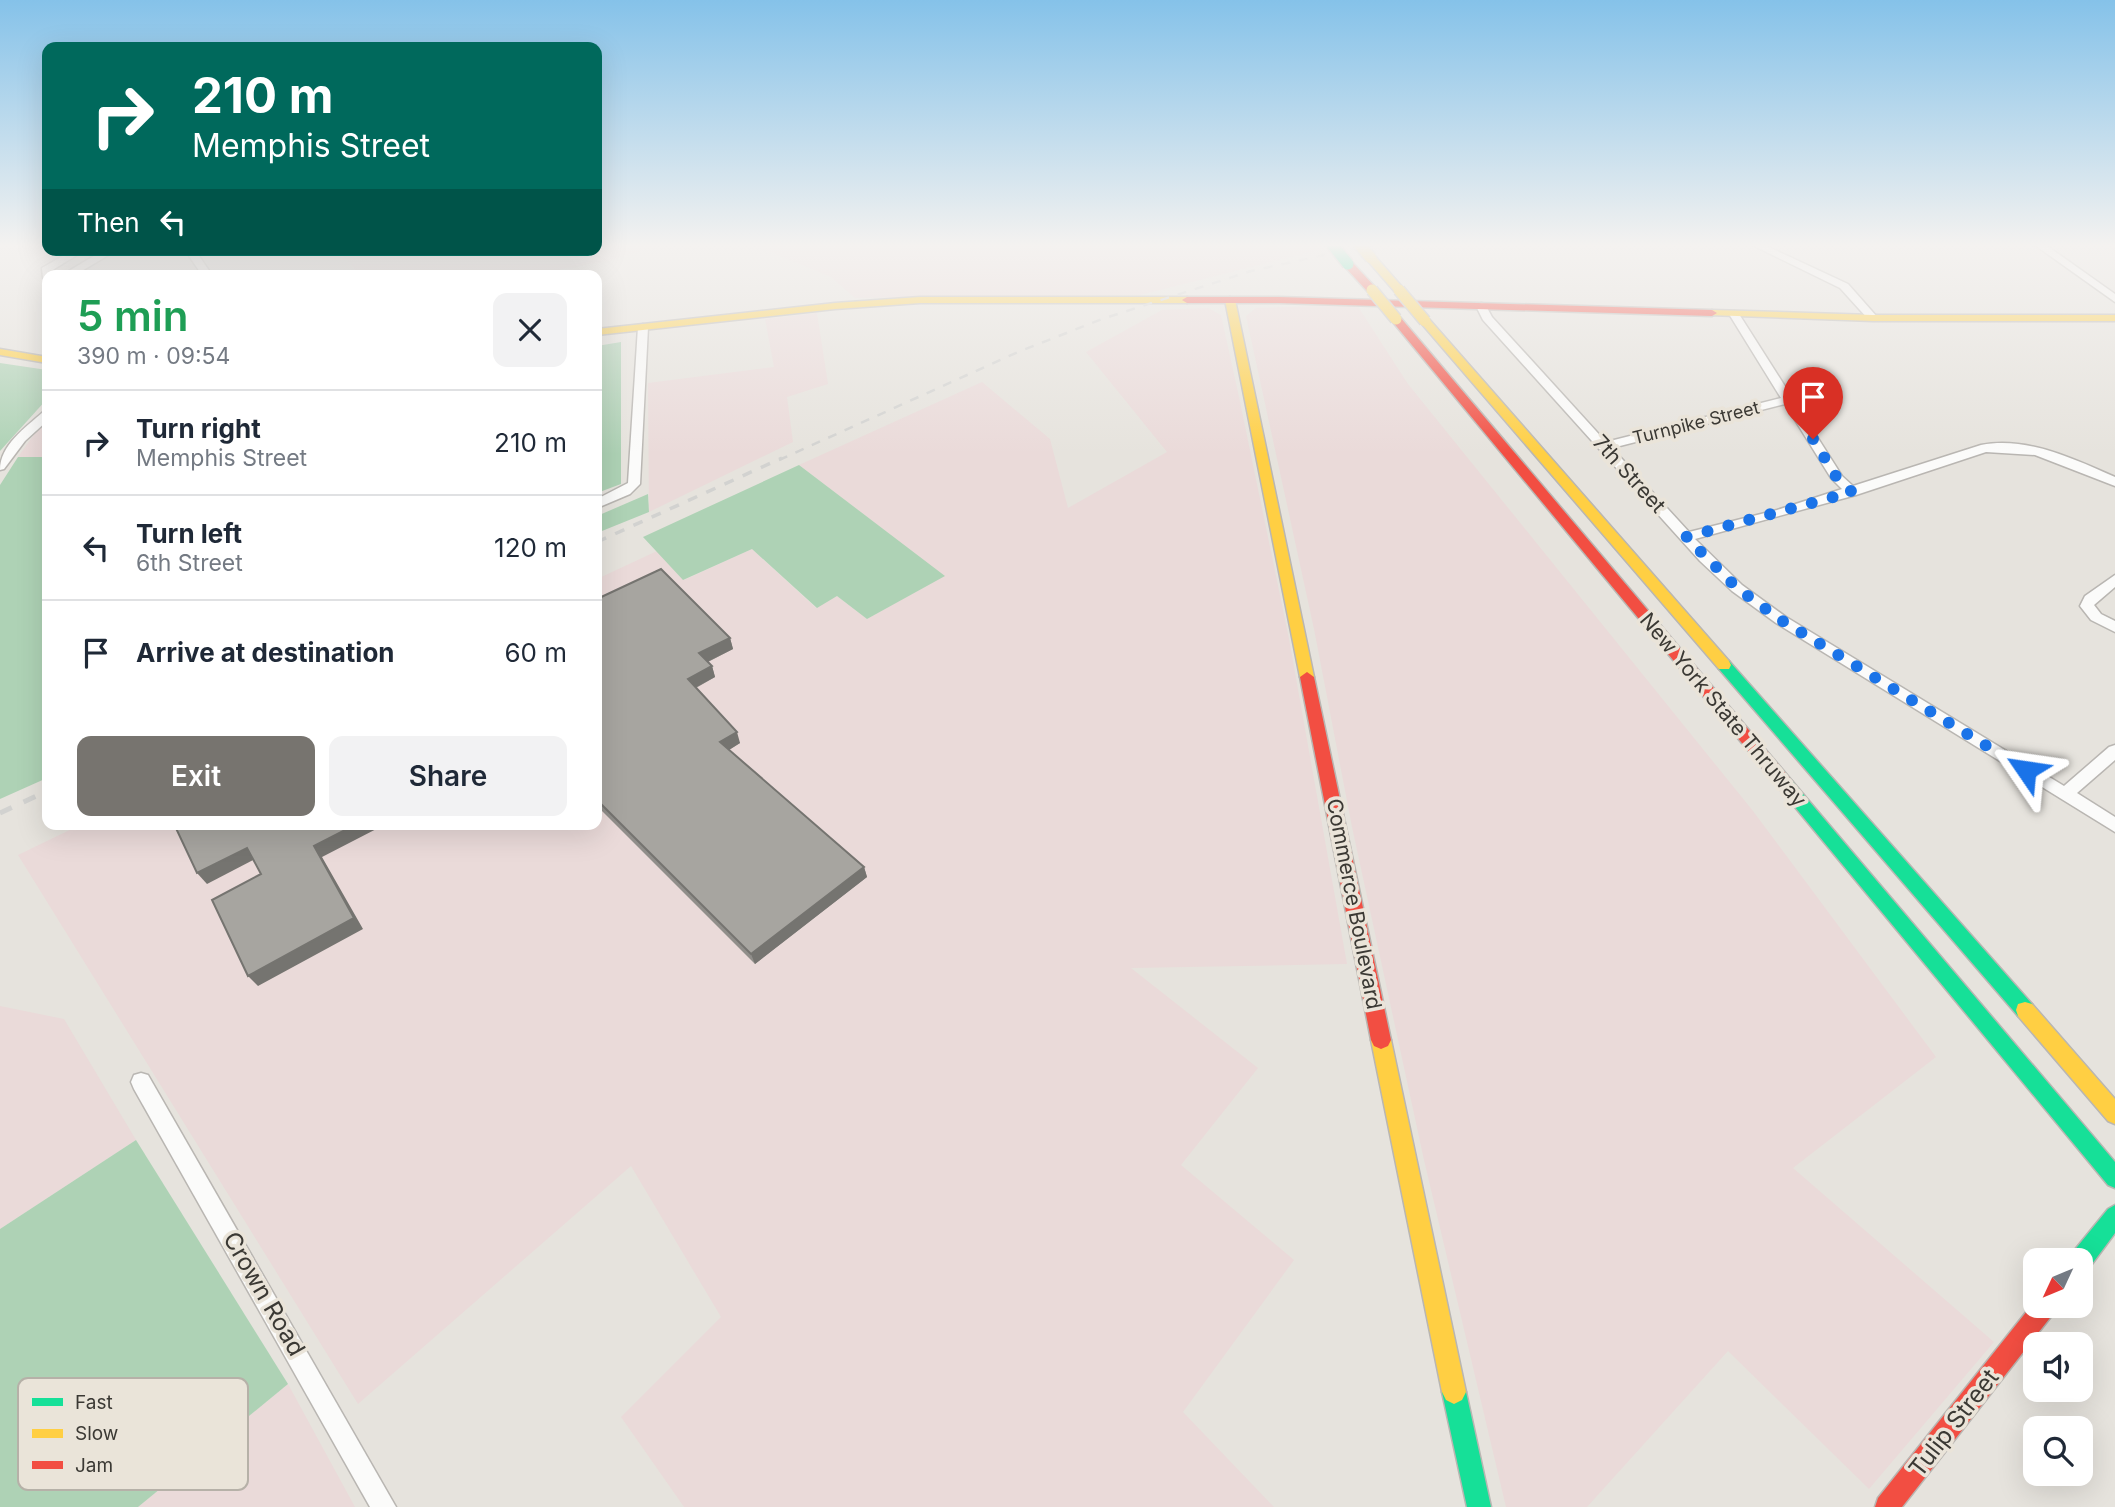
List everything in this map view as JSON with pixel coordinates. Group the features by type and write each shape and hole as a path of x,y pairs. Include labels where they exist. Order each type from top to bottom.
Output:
{"main road":[{"path":"602,331 768,313"},
{"name":"Commerce Boulevard","path":"1233,313 1428,1273 1479,1507"},
{"name":"New York State Thruway","path":"1391,313 2115,1178"},
{"name":"New York State Thruway","path":"1419,313 2115,1114"},
{"path":"1713,313 1873,317 2115,317"},
{"path":"0,352 42,359"},
{"path":"2090,1248 2113,1218"},
{"name":"Tulip Street","path":"1887,1507 2036,1318"}],"street":[{"name":"7th Street","path":"1485,313 1686,537 1737,588 1781,620 2115,825"},
{"path":"1870,313 1873,317"},
{"path":"1734,314 1837,478 1852,492"},
{"path":"602,502 626,491 634,484 643,327"},
{"name":"Turnpike Street","path":"1604,446 1788,400"},
{"path":"0,466 21,438 42,419"},
{"path":"1686,537 1852,492 1985,449 2008,446 2058,457 2115,482"},
{"path":"2115,579 2090,599 2087,606 2096,617 2115,627"},
{"path":"2066,794 2115,751"},
{"name":"Crown Road","path":"141,1082 384,1507"}],"shaded area":[{"path":"817,313 828,384 787,397 793,442 649,512 648,383 774,367 765,319"},
{"path":"1156,313 1221,315 1289,639 1347,964 1131,968 1258,1068 1181,1165 1294,1260 1183,1412 1274,1507 684,1507 621,1417 721,1317 631,1166 358,1404 18,855 70,830 602,830 602,577 657,551 684,580 752,549 816,608 837,596 867,619 944,576 799,465 982,382 1050,439 1068,508 1167,452 1086,352"},
{"path":"1249,313 1362,313 1408,384 1753,811 1936,1057 1793,1168 1994,1342 1869,1489 1728,1351 1587,1507 1506,1507 1424,1160 1246,316"},
{"path":"42,426 42,457 18,457"},
{"path":"0,1006 64,1019 136,1140 0,1229"},
{"path":"288,1384 355,1507 138,1507 159,1490 248,1490 248,1417"}],"green space":[{"path":"621,342 621,484 602,491 602,345"},
{"path":"0,363 42,369 42,405 0,451"},
{"path":"18,457 42,457 42,780 0,799 0,485"},
{"path":"799,465 945,576 867,619 837,596 817,608 752,549 683,580 643,537"},
{"path":"648,494 649,512 602,531 602,514"},
{"path":"136,1140 288,1384 248,1417 248,1378 18,1378 18,1490 159,1490 138,1507 0,1507 0,1229"}],"building":[{"path":"661,569 730,638 699,653 712,666 688,679 737,732 720,742 864,867 751,954 602,805 602,597"},
{"path":"177,830 345,830 314,846 354,918 248,976 212,900 261,874 247,848 197,873"}],"railway":[{"path":"779,460 1018,352 1120,313"},
{"path":"602,540 782,458"},
{"path":"0,813 42,793"}],"traffic: fast":[{"path":"1724,665 2025,1010"},
{"path":"1786,785 2115,1178"},
{"path":"2090,1248 2115,1216"},
{"path":"1454,1392 1479,1507"}],"traffic: slow":[{"path":"602,331 768,313"},
{"path":"1233,313 1307,677"},
{"path":"1391,313 1396,319"},
{"path":"1419,313 1425,321"},
{"path":"1723,313 1873,318 2115,318"},
{"path":"1425,321 1724,665"},
{"path":"0,352 42,359"},
{"path":"2025,1010 2115,1114"},
{"path":"1381,1040 1454,1392"}],"traffic: jam":[{"path":"1396,319 1786,785"},
{"path":"1307,677 1381,1040"},
{"path":"1887,1507 2036,1318"}],"route":[{"path":"1813,439 1837,478 1852,492 1686,537 1737,588 1781,620 2026,770"}]}
